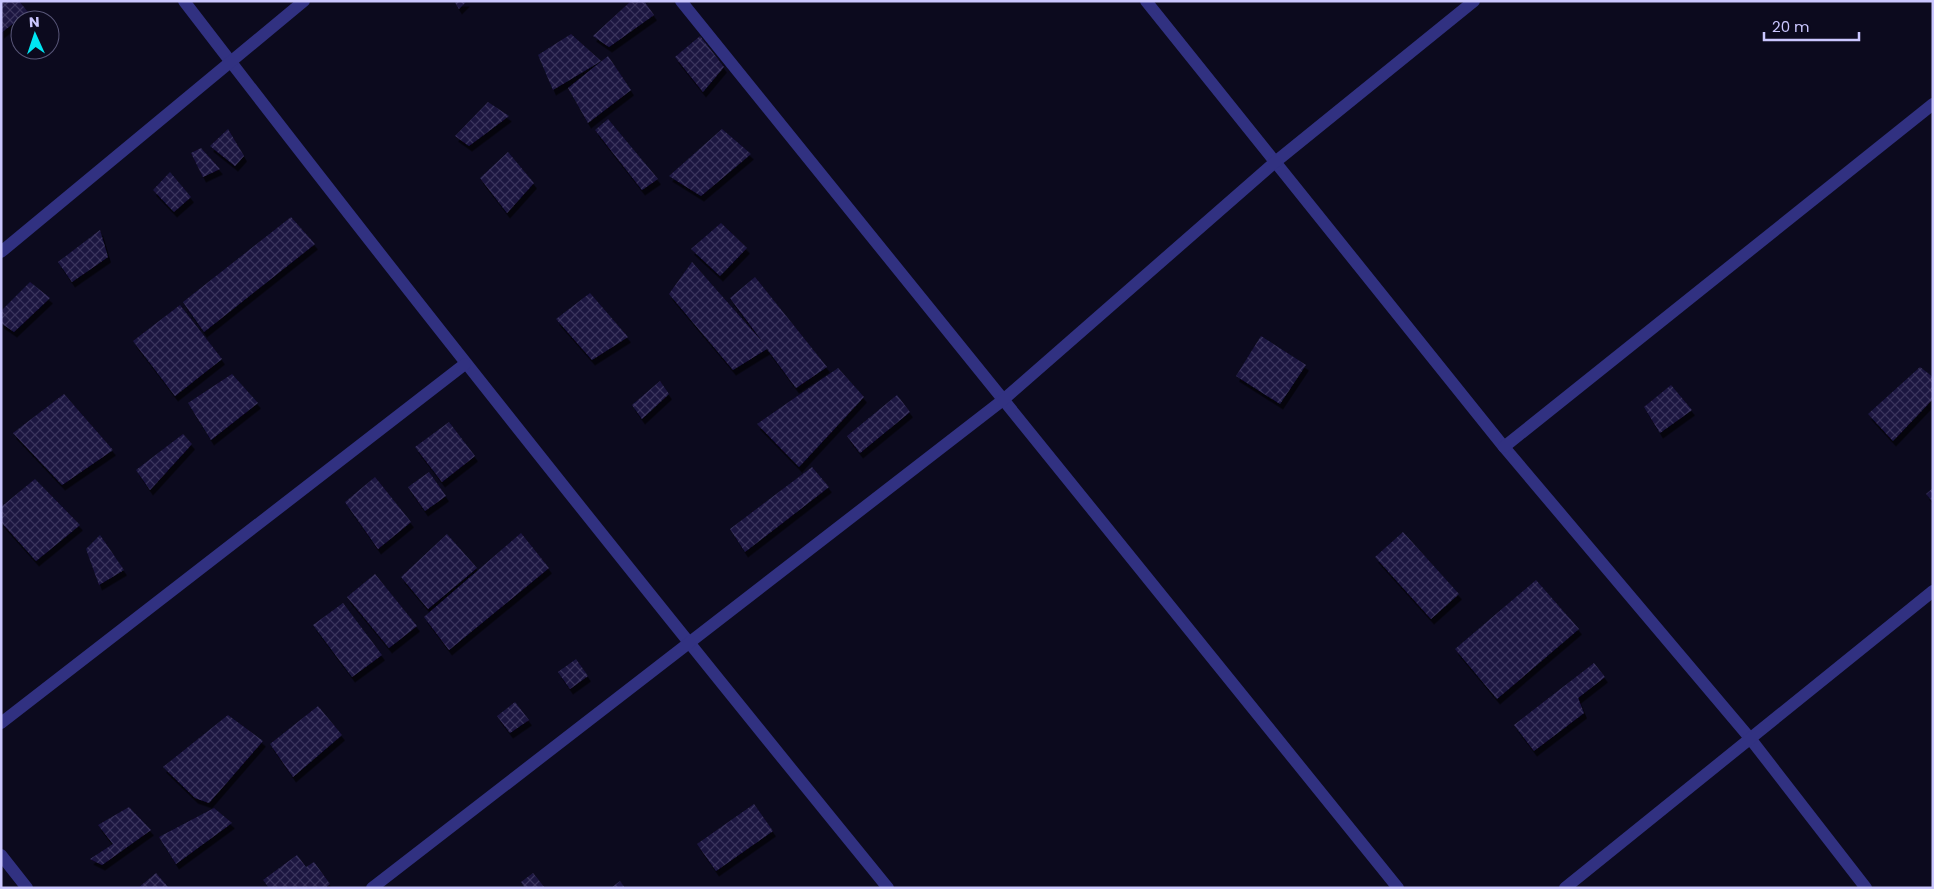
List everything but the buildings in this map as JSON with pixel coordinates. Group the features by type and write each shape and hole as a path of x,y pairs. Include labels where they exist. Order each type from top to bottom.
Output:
{"street":[{"path":"184,1 466,364 888,888"},
{"path":"1,252 232,63 304,1"},
{"path":"681,1 1398,888"},
{"path":"1146,1 1274,163 1504,447 1749,738 1866,888"},
{"path":"372,888 1003,400 1274,163 1474,1"},
{"path":"1504,447 1933,104"},
{"path":"1,722 466,364"},
{"path":"1565,888 1933,591"},
{"path":"1,855 27,888"}]}
